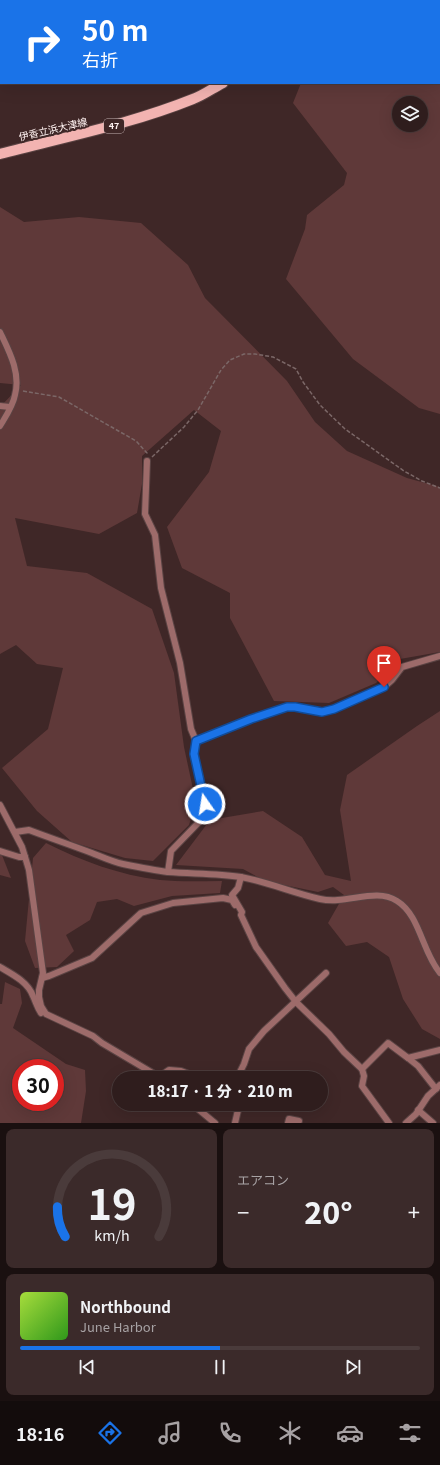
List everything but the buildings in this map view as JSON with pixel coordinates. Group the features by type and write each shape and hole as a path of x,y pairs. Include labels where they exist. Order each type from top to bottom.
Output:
{"main road":[{"name":"伊香立浜大津線","path":"0,154 98,130 153,113 195,98 221,84"}],"street":[{"path":"0,332 16,374 16,394 0,426"},
{"path":"0,406 10,407"},
{"path":"147,461 145,514 155,535 161,588 180,663 191,729 196,741 194,754 205,804 201,820 171,851 168,872"},
{"path":"196,741 251,719 287,707 322,712 334,709 384,687 392,680 402,666 440,656"},
{"path":"0,805 22,847 29,870 43,973 38,997 46,1014"},
{"path":"14,832 29,830 122,864 168,872 216,874 241,877 282,887 320,899 337,901 379,894 387,896 398,901 406,909 412,918 431,961 440,973"},
{"path":"0,850 19,856 25,856"},
{"path":"241,877 238,888 232,895 242,912 241,915"},
{"path":"42,978 92,958 141,913 173,903 223,898 232,900 256,947 296,1002 362,1069 364,1076 362,1086 388,1123"},
{"path":"0,967 16,976 29,988 42,1015 46,1014 93,1036 102,1044 149,1071"},
{"path":"240,1071 249,1049 264,1031 326,973"},
{"path":"362,1069 388,1043 418,1066 438,1087 428,1096 406,1123"},
{"path":"408,1058 440,1050"},
{"path":"168,1071 180,1071"},
{"path":"418,1110 433,1123"},
{"path":"200,1111 215,1123"},
{"path":"235,1123 238,1111"},
{"path":"288,1123 289,1119 299,1122"}],"path":[{"path":"147,461 184,428 198,410 221,370 230,360 244,354 255,354 273,357 296,369 302,382 320,405 345,429 404,471 422,481 440,488"},
{"path":"16,390 59,396 136,441 147,453 147,461"}],"shaded area":[{"path":"301,84 440,84 440,414 419,408 353,359 286,279 305,229 307,215 344,185 347,173 293,103"},
{"path":"0,207 24,222 79,217 141,223 188,265 205,298 287,381 315,422 347,451 407,478 440,487 440,652 400,659 376,683 329,703 274,701 230,618 230,593 182,568 167,527 209,472 221,431 194,410 142,456 142,484 137,513 99,534 15,518 27,566 87,573 152,609 174,673 184,747 196,803 189,825 153,861 125,858 72,842 37,811 2,768 48,729 63,668 37,664 16,645 0,654 0,407 21,385 0,383"},
{"path":"440,711 440,1039 422,1029 403,999 389,957 367,942 346,946 328,923 344,895 333,887 318,892 265,881 243,869 176,865 210,820 263,811 302,837 325,875 351,881 340,810 347,775"},
{"path":"46,843 73,856 130,875 168,881 222,881 220,893 172,896 134,906 117,899 97,902 90,920 66,935 74,951 57,967 35,968 25,941 33,858"},
{"path":"0,850 11,878 0,875"},
{"path":"5,982 20,989 22,1003 13,1028 59,1059 12,1059 12,1111 64,1111 64,1063 85,1070 86,1091 81,1123 0,1123 0,1004 2,1004"}],"route":[{"path":"205,804 194,754 196,741 251,719 287,707 322,712 334,709 384,687"}]}
